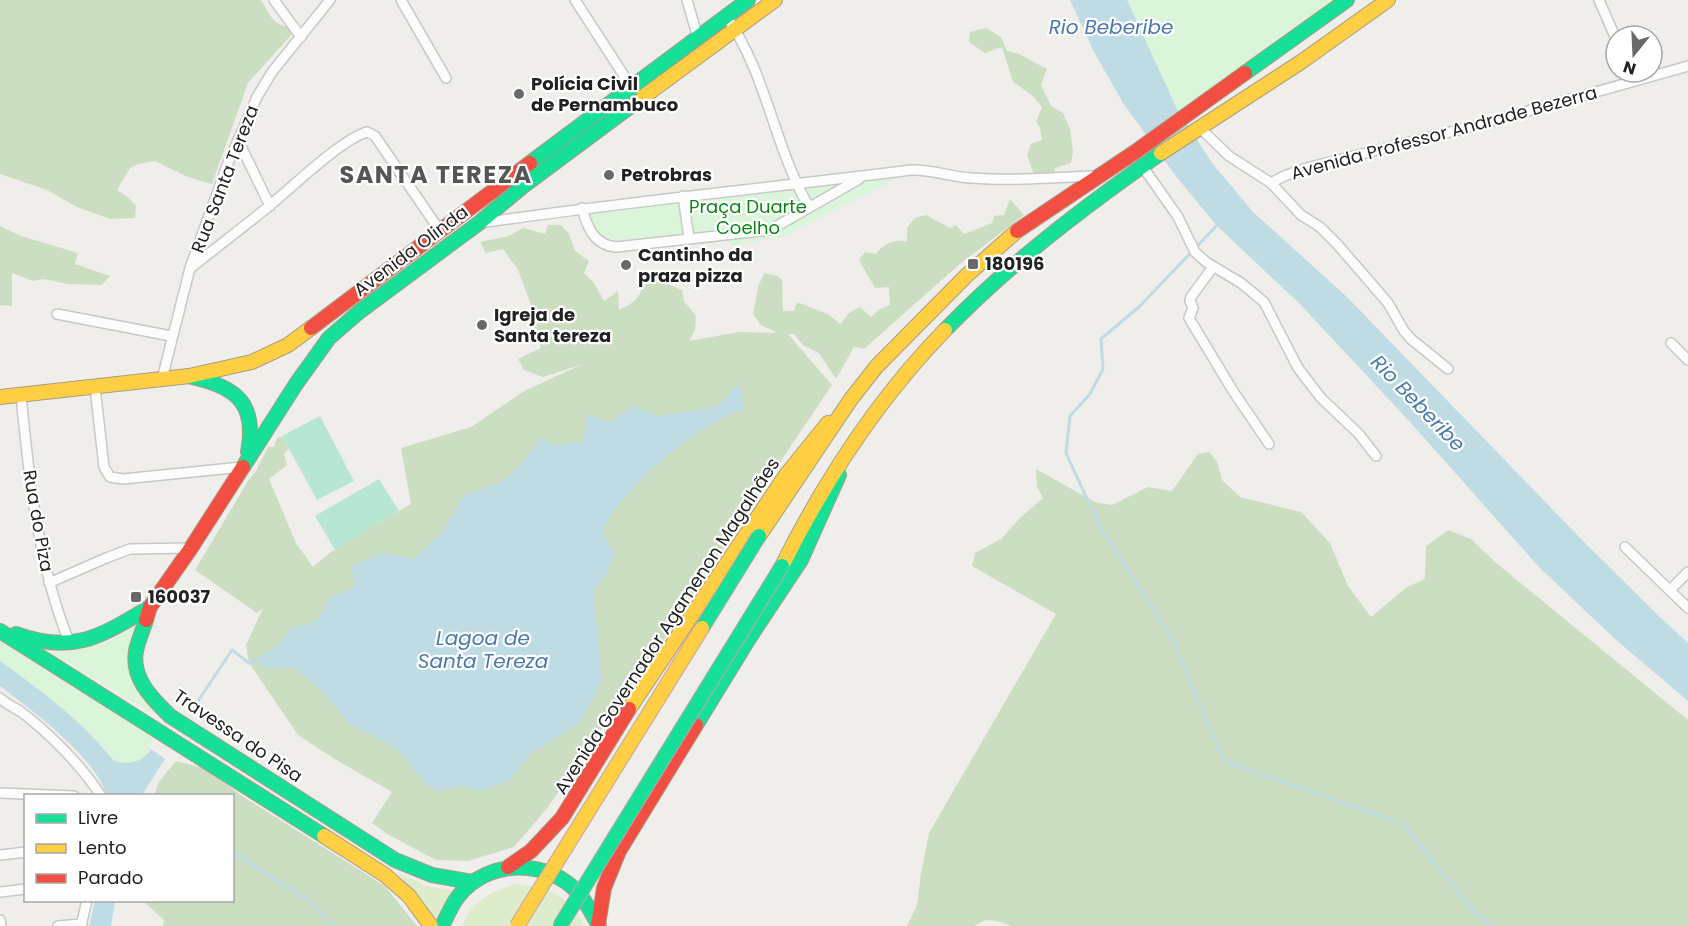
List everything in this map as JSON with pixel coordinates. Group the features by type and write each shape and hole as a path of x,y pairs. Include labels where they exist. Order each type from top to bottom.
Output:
{"main road":[{"name":"Avenida Olinda","path":"0,397 189,376 252,362 288,345 748,0"},
{"name":"Avenida Olinda","path":"150,607 244,462 329,338 359,312 479,223 522,187 775,0"},
{"name":"Avenida Governador Agamenon Magalhães","path":"508,867 531,851 562,819 613,733 759,515 814,438 878,366 967,275 1017,231 1135,152 1347,0"},
{"path":"560,926 782,566 802,522 890,391 982,294 1049,236 1197,129 1289,70 1388,0"},
{"path":"189,376 221,386 234,393 243,403 250,418 251,435 244,462"},
{"name":"Avenida Governador Agamenon Magalhães","path":"517,926 759,536 850,399"},
{"path":"598,926 604,888 620,851 742,650 801,560 853,443"},
{"path":"0,629 43,643 70,644 97,638 150,607"},
{"name":"Travessa do Pisa","path":"150,607 138,643 136,665 140,680 151,697 182,724 395,860 428,875 472,882"},
{"path":"0,629 386,875 409,896 431,926"},
{"path":"442,926 453,903 472,882 508,867 525,867 541,869 571,884 592,910 598,926"}],"street":[{"path":"274,0 301,37"},
{"name":"Rua Santa Tereza","path":"162,379 190,268 238,140 257,97 272,72 330,0"},
{"path":"400,0 447,78"},
{"path":"575,0 632,88"},
{"path":"687,0 698,38"},
{"path":"1599,0 1609,24"},
{"path":"726,16 744,43 796,185 809,207"},
{"name":"Avenida Professor Andrade Bezerra","path":"1664,73 1688,66"},
{"name":"Avenida Professor Andrade Bezerra","path":"1271,183 1310,167 1467,128 1627,84"},
{"path":"1197,129 1229,156 1271,183 1300,215 1320,227 1388,303 1411,339 1448,369"},
{"path":"190,268 270,206 338,149 360,134 367,132 375,136 440,231"},
{"path":"238,140 270,206"},
{"path":"1144,166 1178,217 1192,248 1213,267 1241,282 1264,303 1298,368 1321,398 1359,434 1376,456"},
{"path":"479,223 582,208 919,170 951,177 991,179 1098,176"},
{"path":"582,208 586,226 601,243 607,246 616,247 770,230 864,176"},
{"path":"684,196 689,238"},
{"path":"1213,267 1191,297 1193,307 1190,318 1233,392 1269,444"},
{"path":"57,314 171,336"},
{"path":"1671,343 1688,360"},
{"path":"95,387 104,467 110,477 123,479 244,462"},
{"name":"Rua do Piza","path":"21,394 29,477 49,583 56,609 70,644"},
{"path":"49,583 130,549 190,548"},
{"path":"1625,548 1688,608"},
{"path":"1670,590 1688,572"},
{"path":"2,702 21,712 65,752 91,779 100,794"},
{"path":"0,793 37,794"},
{"path":"0,855 24,852"},
{"path":"0,892 24,890"},
{"path":"58,926 81,925 87,902"},
{"path":"0,920 1,926"}],"green space":[{"path":"0,0 261,0 275,21 289,27 293,33 248,83 212,184 188,177 155,161 138,164 130,168 117,190 136,206 135,218 110,219 77,207 47,190 0,174"},
{"path":"1127,0 1340,0 1181,115 1167,91"},
{"path":"986,28 1001,37 1007,51 1019,54 1047,69 1041,85 1051,106 1063,113 1070,129 1073,152 1071,163 1055,168 1053,175 1035,177 1027,155 1031,144 1042,140 1040,128 1036,122 1042,107 1033,96 1013,82 1002,47 985,53 969,42 970,32"},
{"name":"Praça Duarte Coelho","path":"898,178 781,237 732,246 728,234 704,232 594,247 588,211"},
{"path":"1010,199 1024,215 960,264 864,349 854,347 836,379 819,353 804,346 794,334 788,334 832,385 657,650 548,807 514,847 468,861 436,860 387,834 372,823 392,792 298,735 249,663 246,645 263,608 257,613 195,570 256,471 268,447 274,447 277,438 282,436 289,449 284,454 287,465 269,479 296,543 313,567 331,552 411,504 401,448 471,427 526,390 583,364 543,377 524,370 518,359 541,348 533,323 536,318 518,270 503,249 486,253 480,242 509,236 523,228 545,234 548,225 561,225 569,234 575,251 589,261 584,273 594,283 604,301 618,291 619,310 635,300 641,292 647,275 653,272 662,282 682,290 684,301 696,316 695,330 689,341 739,332 778,333 761,325 753,314 758,287 764,273 777,276 782,280 783,311 794,311 797,302 828,314 840,324 849,313 860,307 871,317 880,309 890,305 889,287 875,288 859,260 865,252 875,254 890,243 907,242 907,228 915,218 926,215 950,228 956,225 964,234 992,223 994,216 1004,215"},
{"path":"0,226 21,236 78,253 75,264 110,276 102,285 68,284 43,279 33,281 12,273 12,306 0,305"},
{"path":"320,416 354,481 317,500 282,436"},
{"path":"1209,452 1217,461 1222,480 1240,497 1301,512 1330,543 1348,586 1371,617 1407,587 1425,579 1426,546 1448,530 1471,539 1495,562 1688,720 1688,926 1011,926 988,920 975,926 907,926 917,905 929,833 1056,614 972,566 975,553 1001,539 1043,498 1037,487 1036,469 1095,502 1112,505 1148,487 1172,491 1198,454"},
{"path":"379,479 399,511 335,550 315,516"},
{"path":"138,623 130,656 171,724 51,653 104,644"},
{"path":"0,640 51,674 154,736 145,756 130,763 114,761 61,707 0,661"},
{"path":"176,761 207,769 242,796 385,886 417,926 163,926 164,920 144,902 234,902 234,794 154,794 159,782"},
{"path":"397,872 426,886 454,891 441,907 434,922 425,904"},
{"path":"517,884 540,888 557,895 572,907 585,926 462,926 477,903 491,893"}],"water":[{"name":"Rio Beberibe","path":"1070,0 1127,0 1176,107 1212,163 1253,212 1347,297 1587,545 1688,643 1688,701 1615,639 1538,566 1410,422 1299,303 1216,225 1175,175 1123,103 1093,50"},
{"name":"Lagoa de Santa Tereza","path":"739,383 744,408 689,438 648,472 612,512 603,532 614,553 606,575 593,590 602,680 578,724 530,754 509,781 481,791 465,786 436,791 422,780 398,750 350,724 320,689 293,667 269,669 254,660 277,646 291,629 318,620 329,598 355,587 351,567 382,553 413,559 442,533 465,494 496,484 510,476 522,464 541,437 552,446 583,441 587,415 610,422 633,406 659,416 716,407"},
{"path":"0,661 61,707 114,761 135,762 151,749 165,759 143,794 107,794 100,780 76,750 45,721 0,686"},
{"path":"95,902 115,902 111,926 89,926"}],"waterway":[{"path":"1219,223 1140,306 1101,339 1103,369 1090,394 1070,416 1066,453 1099,525 1172,638 1224,761 1403,824 1475,913 1493,926"},
{"path":"196,704 232,650 249,663 254,660"},
{"path":"234,853 308,900 334,926"}],"traffic: fast":[{"path":"530,163 748,0"},
{"path":"1245,73 1347,0"},
{"path":"243,467 296,384 329,338 359,312 643,97"},
{"path":"945,330 995,282 1048,237 1161,153"},
{"path":"192,377 221,386 240,400 249,421 248,452"},
{"path":"696,725 801,560 839,475"},
{"path":"702,628 759,536"},
{"path":"560,926 782,566"},
{"path":"16,634 55,643 86,639 101,634 150,607"},
{"path":"146,620 136,651 137,671 145,688 170,716 395,860 432,875 472,882"},
{"path":"0,631 324,836"},
{"path":"442,926 455,901 477,879 506,869 522,868 537,869 552,874 572,886 599,926"}],"traffic: slow":[{"path":"643,97 775,0"},
{"path":"1161,153 1301,62 1388,0"},
{"path":"759,536 851,399 877,366 967,275 1017,231"},
{"path":"0,397 189,376 252,362 288,345 311,328"},
{"path":"782,566 816,503 854,442 897,384 945,330"},
{"path":"629,709 786,475 828,423"},
{"path":"517,926 702,628"},
{"path":"324,836 385,875 409,896 431,926"}],"traffic: jam":[{"path":"1017,231 1135,152 1245,73"},
{"path":"311,328 530,163"},
{"path":"146,620 150,607 243,467"},
{"path":"508,867 531,851 562,818 629,709"},
{"path":"598,925 604,888 619,851 696,725"}],"place":[{"name":"Polícia Civil de Pernambuco","path":"519,94"},
{"name":"Petrobras","path":"609,175"},
{"name":"180196","path":"973,264"},
{"name":"Cantinho da praza pizza","path":"626,265"},
{"name":"Igreja de Santa tereza","path":"482,325"},
{"name":"160037","path":"136,597"}],"district":[{"name":"SANTA TEREZA","path":"436,175"}]}
